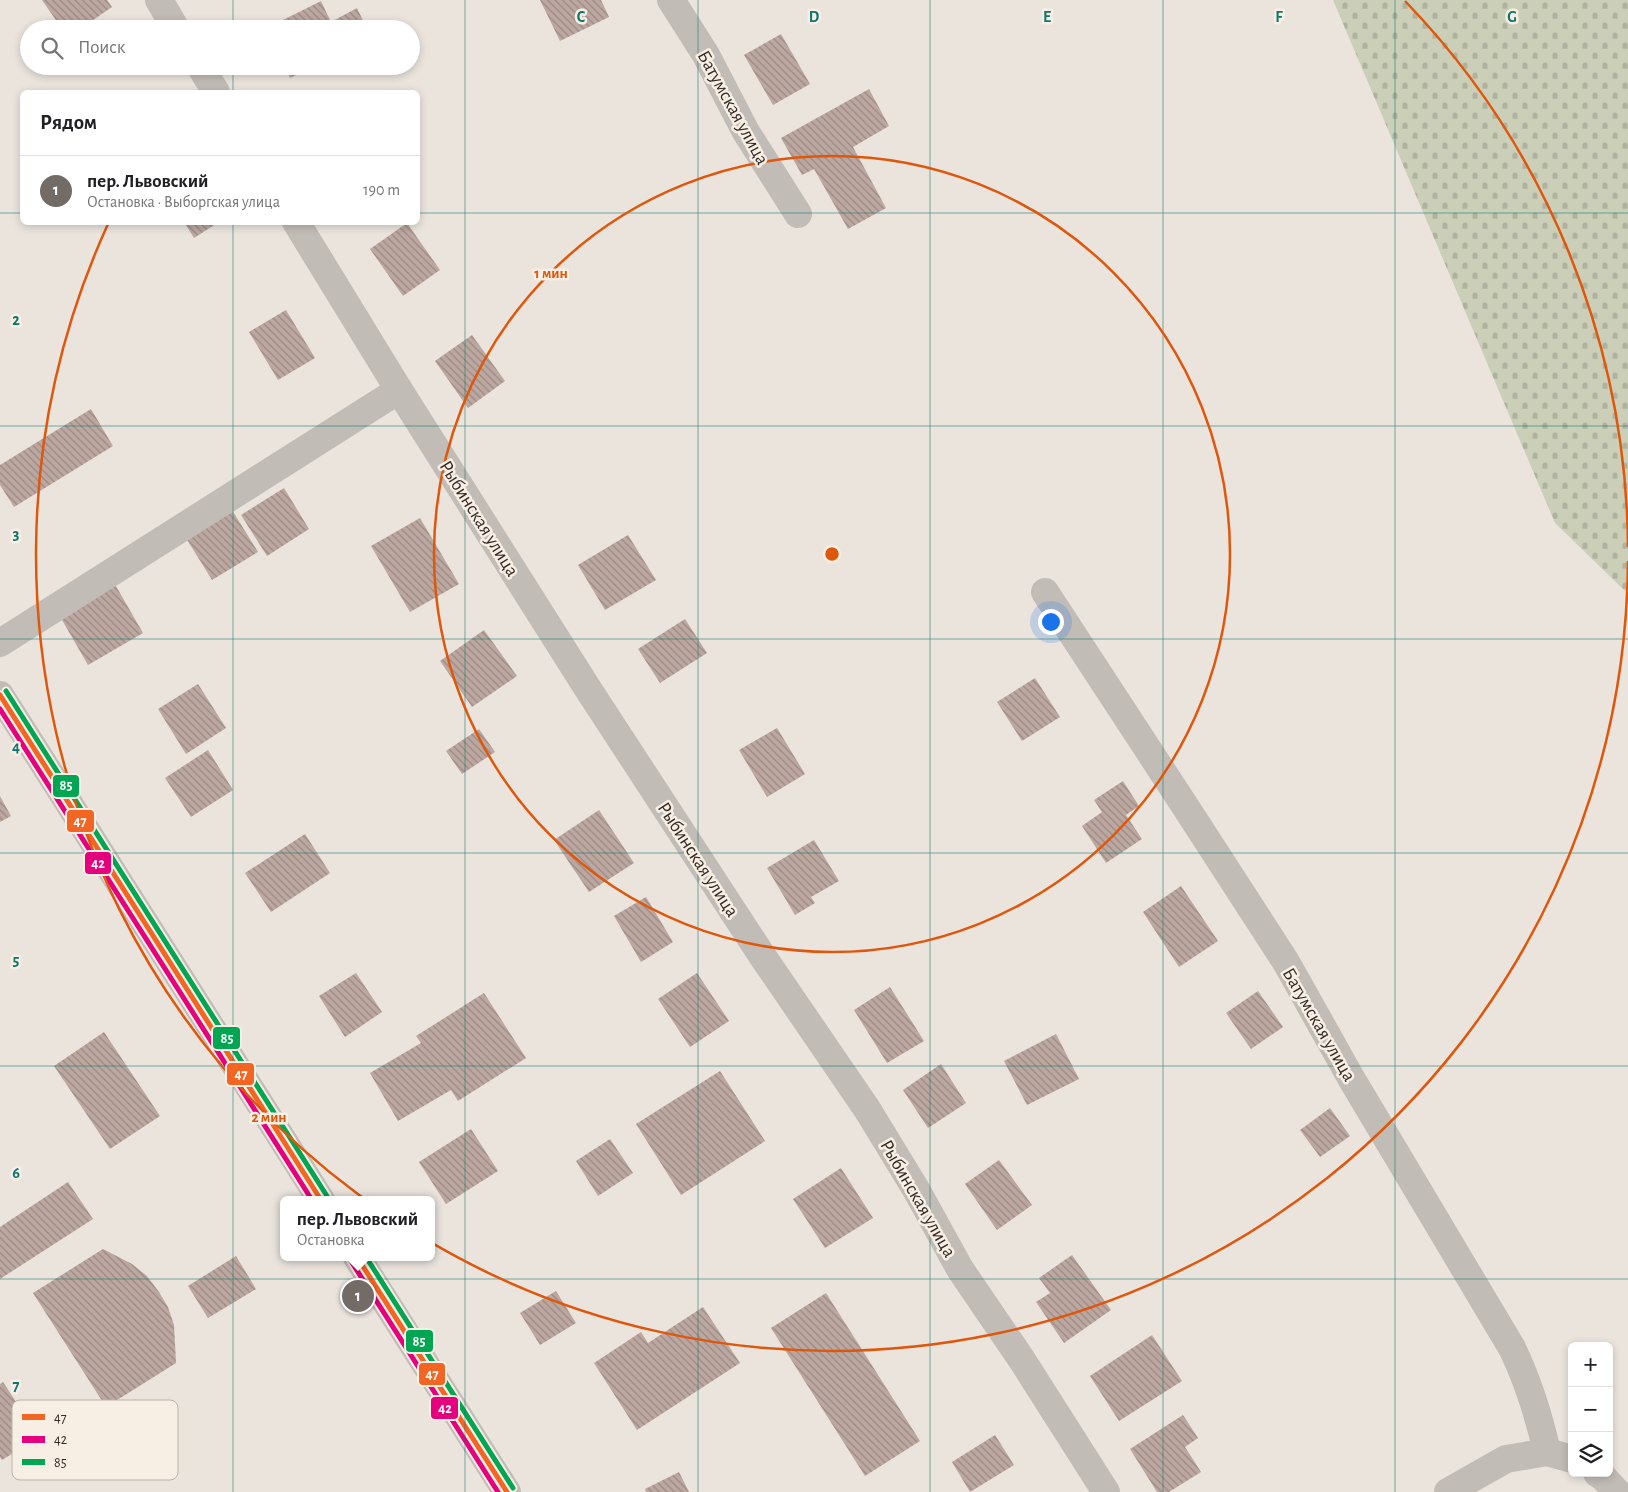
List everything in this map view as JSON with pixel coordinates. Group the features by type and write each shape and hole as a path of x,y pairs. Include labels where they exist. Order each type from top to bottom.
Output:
{"street":[{"path":"159,0 171,20"},
{"name":"Батумская улица","path":"671,0 706,55 746,132 798,214"},
{"path":"206,75 215,90"},
{"name":"Рыбинская улица","path":"298,225 399,390 588,689 763,957 867,1109 917,1190 960,1269 1022,1360 1106,1492"},
{"path":"0,643 399,390"},
{"name":"Батумская улица","path":"1044,592 1286,962 1351,1078 1512,1348 1538,1413 1560,1455"},
{"path":"0,695 318,1196"},
{"path":"360,1261 507,1492"},
{"path":"1448,1492 1506,1459 1560,1455"},
{"path":"1604,1477 1617,1492"}],"green space":[{"path":"1333,0 1628,0 1628,594 1555,523"}],"building":[{"path":"42,0 107,0 112,7 93,20 56,20"},
{"path":"540,0 601,0 609,17 560,41"},
{"path":"321,1 330,20 283,20"},
{"path":"357,8 363,20 335,20"},
{"path":"781,34 810,84 773,105 744,55"},
{"path":"869,89 889,126 853,147 886,208 848,229 814,169 802,175 781,138"},
{"path":"186,225 214,225 194,238"},
{"path":"404,225 408,225 440,270 403,296 370,249"},
{"path":"286,310 315,358 278,380 249,332"},
{"path":"472,335 505,381 468,408 435,361"},
{"path":"91,409 113,446 14,507 0,485 0,465"},
{"path":"284,488 309,529 267,556 241,515"},
{"path":"232,510 258,552 212,580 186,538"},
{"path":"420,518 459,584 410,612 371,546"},
{"path":"628,535 656,580 605,610 578,565"},
{"path":"113,581 143,633 88,665 58,613"},
{"path":"685,619 707,653 660,683 638,649"},
{"path":"484,630 517,676 472,707 440,661"},
{"path":"1035,678 1060,717 1022,741 997,702"},
{"path":"198,684 226,728 186,754 158,709"},
{"path":"777,728 805,774 767,797 739,750"},
{"path":"479,729 495,752 462,774 446,751"},
{"path":"208,750 233,790 191,817 165,778"},
{"path":"1123,781 1139,806 1126,815 1142,839 1106,863 1082,826 1102,812 1094,800"},
{"path":"0,796 11,816 0,822"},
{"path":"599,810 634,863 589,892 554,840"},
{"path":"305,834 330,873 271,912 245,873"},
{"path":"814,840 839,881 811,897 815,903 795,915 767,868"},
{"path":"1181,886 1218,941 1179,967 1143,912"},
{"path":"646,897 673,942 641,962 614,916"},
{"path":"356,973 382,1012 345,1037 319,996"},
{"path":"697,973 729,1021 690,1047 658,999"},
{"path":"890,987 924,1041 887,1063 854,1010"},
{"path":"1258,991 1283,1027 1251,1049 1226,1013"},
{"path":"484,993 526,1058 458,1101 451,1090 398,1121 370,1073 421,1043 416,1036"},
{"path":"104,1032 160,1116 110,1149 54,1066"},
{"path":"1056,1034 1079,1079 1027,1105 1004,1061"},
{"path":"941,1064 966,1103 928,1128 903,1090"},
{"path":"720,1071 765,1141 681,1195 636,1124"},
{"path":"1330,1108 1350,1136 1320,1157 1300,1130"},
{"path":"471,1129 498,1171 446,1204 419,1162"},
{"path":"610,1139 633,1173 598,1196 576,1161"},
{"path":"999,1160 1032,1205 997,1230 965,1184"},
{"path":"841,1168 873,1218 825,1248 793,1199"},
{"path":"68,1182 93,1219 0,1279 0,1227"},
{"path":"103,1249 132,1264 147,1276 159,1292 168,1307 174,1325 176,1363 117,1400 102,1400 33,1293"},
{"path":"1072,1255 1111,1310 1064,1343 1036,1302 1050,1293 1039,1278"},
{"path":"236,1256 256,1289 208,1318 188,1286"},
{"path":"556,1291 576,1323 540,1345 520,1313"},
{"path":"826,1293 920,1441 865,1476 771,1328"},
{"path":"703,1307 740,1363 637,1430 594,1363 641,1332 648,1343"},
{"path":"1152,1335 1182,1381 1119,1421 1090,1376"},
{"path":"3,1382 15,1400 12,1400 12,1454 2,1460 0,1457 0,1384"},
{"path":"1183,1415 1198,1438 1185,1447 1201,1472 1169,1492 1157,1492 1130,1449"},
{"path":"995,1435 1014,1465 970,1492 952,1462"},
{"path":"679,1472 689,1492 646,1492 645,1489"}],"transit line":[{"name":"85","path":"6,691 327,1196"},
{"name":"47","path":"0,695 318,1196"},
{"name":"42","path":"0,709 309,1196"},
{"name":"42","path":"351,1261 498,1492"},
{"name":"47","path":"360,1261 507,1492"},
{"name":"85","path":"369,1261 513,1488"}],"place":[{"name":"пер. Львовский","path":"358,1296"}]}
